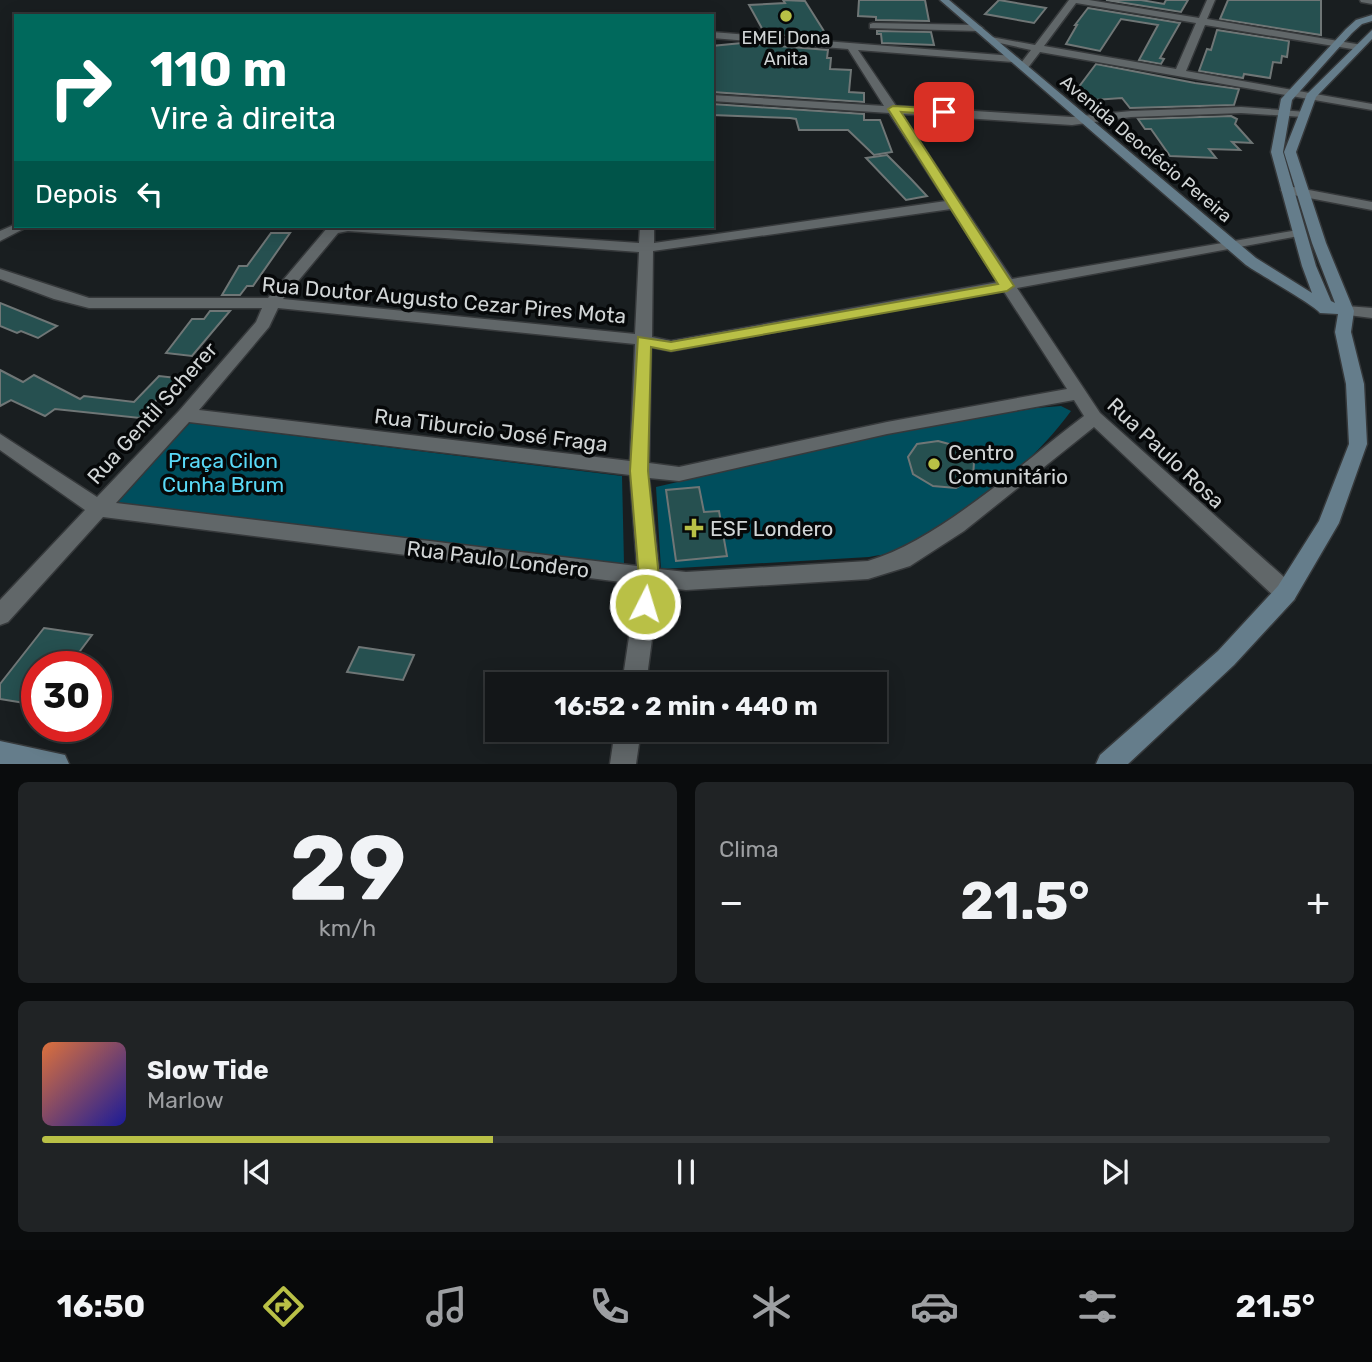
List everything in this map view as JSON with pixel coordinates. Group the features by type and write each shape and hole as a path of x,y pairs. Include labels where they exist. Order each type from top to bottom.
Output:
{"main road":[{"name":"Avenida Deoclécio Pereira","path":"944,0 1232,244 1301,296 1337,314"},
{"path":"1337,314 1299,233 1277,152 1287,99 1359,22 1372,19"},
{"path":"1109,764 1226,658 1286,593 1329,523 1358,444 1355,384 1319,243 1290,152 1311,96 1372,33"},
{"path":"0,754 56,764"}],"street":[{"path":"714,34 1018,63 1039,48 1074,0 1358,47"},
{"path":"1180,72 1211,0"},
{"path":"1364,0 1372,1"},
{"path":"873,26 978,28"},
{"path":"991,40 1372,107"},
{"name":"Rua Paulo Rosa","path":"851,46 1094,417 1286,593"},
{"path":"714,98 1072,121 1083,118 1241,110 1303,114"},
{"path":"1288,190 1372,206"},
{"path":"646,248 955,204"},
{"path":"0,237 18,228"},
{"name":"Rua Gentil Scherer","path":"0,615 185,415 263,324 272,303 328,234 345,228"},
{"name":"Rua Gentil Scherer","path":"362,228 646,248"},
{"path":"636,672 649,578 639,471 647,228"},
{"name":"Rua Doutor Augusto Cezar Pires Mota","path":"0,274 60,296 89,303 272,303 643,340 671,346 1299,233"},
{"path":"1337,314 1372,313"},
{"name":"Rua Tiburcio José Fraga","path":"185,415 679,474 887,428 1078,393"},
{"name":"Rua Paulo Londero","path":"0,441 97,508 686,581 868,570 902,561 957,525 1094,417"},
{"path":"623,764 626,742"}],"green space":[{"path":"1061,406 1071,411 1016,471 948,523 897,551 869,557 661,569 656,487 890,433"},
{"name":"Praça Cilon Cunha Brum","path":"190,423 622,476 624,564 112,505"}],"building":[{"name":"EMEI Dona Anita","path":"783,0 805,1 829,39 765,34 749,5 785,3"},
{"path":"859,0 925,0 929,21 876,20 876,17 858,16"},
{"path":"999,0 1046,8 1034,23 985,14"},
{"path":"1106,0 1141,0 1164,4 1166,0 1188,0 1181,12"},
{"path":"1228,0 1321,0 1321,35 1220,19"},
{"path":"1088,8 1180,23 1160,58 1164,59 1161,64 1139,60 1158,25 1121,19 1100,51 1066,44 1075,25"},
{"path":"1217,30 1289,41 1287,57 1282,56 1281,63 1273,62 1270,78 1244,74 1243,78 1199,71 1207,49 1211,50"},
{"path":"877,31 931,32 934,45 882,43 881,34 877,34"},
{"path":"742,43 828,50 827,58 831,58 830,69 851,70 849,92 864,93 864,102 714,92 714,46"},
{"path":"1096,64 1239,89 1234,105 1130,108 1122,98 1094,100 1078,88"},
{"path":"714,104 864,114 864,120 880,120 892,152 874,155 848,130 799,130 796,119 714,115"},
{"path":"1231,116 1237,119 1235,124 1252,143 1232,142 1240,150 1209,149 1216,158 1170,156 1151,129 1145,129 1138,119"},
{"path":"887,155 927,196 906,200 866,158"},
{"path":"271,233 290,233 253,286 247,286 240,295 222,295 239,266 247,266"},
{"path":"0,303 57,326 38,338 21,331 17,333 0,326"},
{"path":"210,311 230,311 192,356 166,353 192,319 204,319"},
{"path":"0,370 23,382 34,375 80,399 84,396 134,402 159,376 177,378 140,418 55,409 45,416 11,400 0,406"},
{"path":"938,441 960,447 974,462 973,478 956,488 933,486 913,474 908,457 917,444"},
{"path":"699,487 704,512 719,511 727,556 676,561 666,490"},
{"path":"44,628 92,635 80,651 26,651"},
{"path":"359,647 414,655 403,680 347,672"},
{"path":"21,657 21,702 0,699 0,684"}],"place":[{"name":"EMEI Dona Anita","path":"786,16"},
{"name":"Centro Comunitário","path":"934,464"},
{"name":"ESF Londero","path":"694,528"}],"route":[{"path":"645,604 649,578 639,471 643,340 671,346 1007,286 893,109 944,112"}]}
